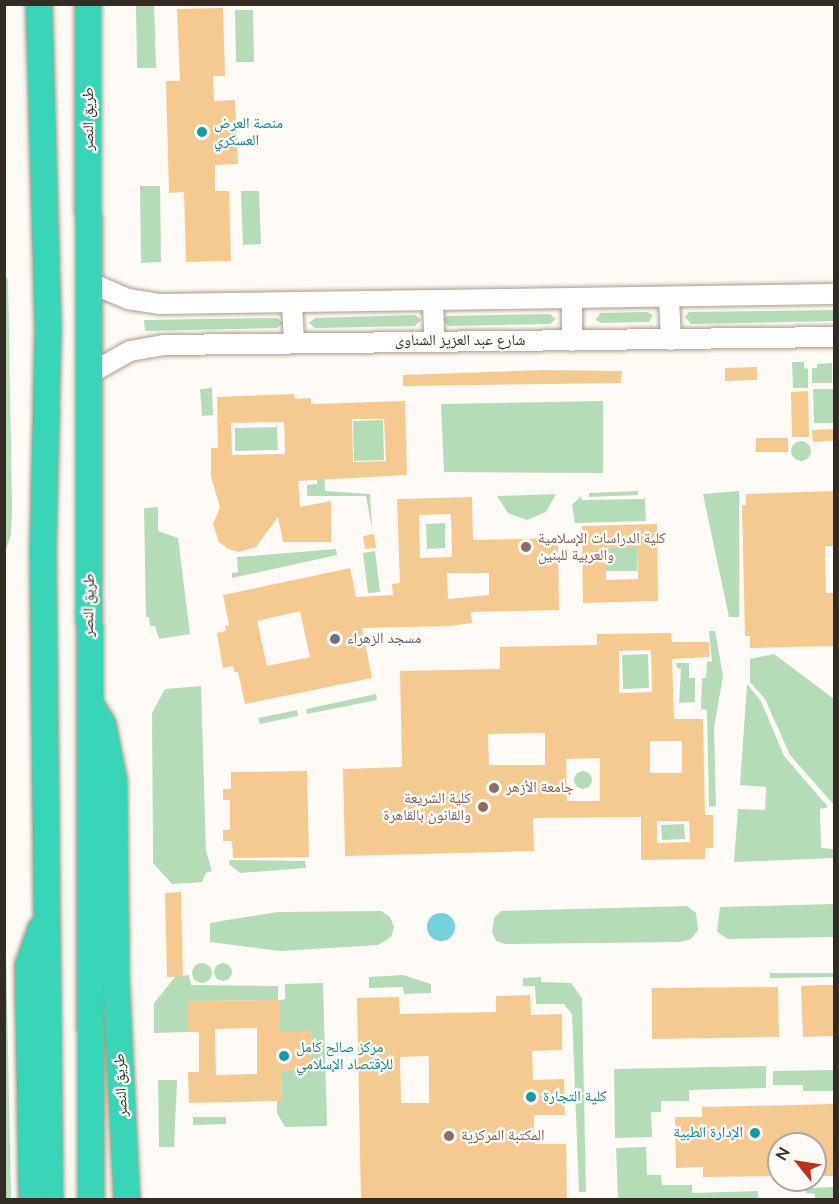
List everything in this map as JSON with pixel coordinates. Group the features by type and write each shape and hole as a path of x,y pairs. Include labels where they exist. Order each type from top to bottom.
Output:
{"highway":[{"path":"39,4 48,331 43,551 50,1200"},
{"name":"طريق النصر","path":"88,4 92,373 88,700 103,725 114,781 116,978 127,1200"},
{"path":"88,700 91,1200"},
{"path":"32,1200 28,966 47,918"}],"street":[{"path":"91,283 140,303 433,303 834,294"},
{"path":"669,299 671,340"},
{"path":"572,301 572,340"},
{"path":"433,303 434,341"},
{"path":"292,304 294,343"},
{"name":"شارع عبد العزيز الشناوى","path":"92,373 120,355 152,346 834,337"}],"green space":[{"path":"136,5 154,5 156,68 137,68"},
{"path":"235,10 253,10 254,62 236,62"},
{"path":"140,186 160,186 161,262 141,263"},
{"path":"241,191 259,191 261,244 243,245"},
{"path":"5,275 8,280 12,510 11,534 5,553"},
{"path":"834,310 834,321 691,324 685,317 689,312"},
{"path":"647,312 653,315 649,322 601,323 596,320 600,313"},
{"path":"550,314 556,319 550,324 448,326 443,320 447,316"},
{"path":"415,315 421,320 415,326 315,328 309,323 315,318"},
{"path":"277,318 283,323 277,328 145,331 144,320"},
{"path":"792,362 804,362 804,368 808,369 808,388 793,388"},
{"path":"832,363 832,383 812,383 812,368 817,368 817,364"},
{"path":"212,388 213,415 202,416 200,389"},
{"path":"813,389 833,389 834,423 814,423"},
{"path":"603,401 603,473 444,472 441,404"},
{"path":"383,420 384,460 354,461 353,421"},
{"path":"277,427 278,450 235,451 235,428"},
{"path":"801,441 808,444 811,451 808,458 801,461 794,458 791,451 794,444"},
{"path":"317,470 324,470 325,491 370,494 372,529 366,496 307,496 307,485 317,484"},
{"path":"638,491 638,495 589,497 589,493"},
{"path":"739,491 739,617 729,617 703,494"},
{"path":"556,494 546,512 527,520 508,513 497,496"},
{"path":"581,496 582,500 645,499 646,521 575,523 572,505"},
{"path":"158,507 158,531 178,538 190,634 159,639 155,626 150,626 149,617 146,617 144,508"},
{"path":"445,523 445,548 427,549 426,524"},
{"path":"637,547 637,571 606,571 606,548"},
{"path":"336,549 337,555 232,578 232,573 238,572 237,557"},
{"path":"375,551 380,592 368,593 363,553"},
{"path":"709,631 715,631 723,676 714,728 716,806 709,807 707,710 701,709 702,678 706,678 707,662 712,661"},
{"path":"648,654 649,688 623,689 622,655"},
{"path":"774,654 834,699 834,805 790,755 765,699 750,682 750,659"},
{"path":"676,663 689,663 689,678 695,678 695,702 679,703 681,669 677,668"},
{"path":"747,684 761,701 784,756 828,807 820,809 821,848 834,849 834,858 734,862 738,809 765,810 766,787 740,785"},
{"path":"201,686 206,851 212,871 206,873 202,882 172,884 153,863 152,713 165,689"},
{"path":"376,694 377,700 307,714 306,709"},
{"path":"297,710 298,716 260,724 258,718"},
{"path":"579,771 587,771 592,776 590,787 579,789 574,784 574,776"},
{"path":"684,824 685,839 662,840 661,825"},
{"path":"230,860 305,861 306,868 240,873 229,864"},
{"path":"5,903 11,1199 11,1200 4,1199"},
{"path":"834,904 834,937 728,939 717,932 720,907"},
{"path":"687,906 696,913 698,930 691,939 681,942 505,944 496,941 492,932 494,918 501,911"},
{"path":"381,911 390,917 394,927 391,937 378,945 280,951 210,942 210,923 278,912"},
{"path":"198,963 206,963 212,969 212,977 206,983 198,983 192,977 192,969"},
{"path":"223,963 229,966 232,972 229,978 223,981 217,978 214,972 217,966"},
{"path":"770,973 834,973 834,977 770,978"},
{"path":"189,975 191,985 278,986 278,1000 187,1001 187,1032 154,1033 154,1003 175,977"},
{"path":"403,975 431,984 431,993 404,994 403,987 369,988 369,977"},
{"path":"541,977 541,982 571,983 582,998 586,1192 579,1192 572,1014 564,1004 536,1004 535,986 523,986 523,978"},
{"path":"323,983 327,1126 285,1127 277,1113 277,1101 282,1101 281,1070 312,1069 280,1031 280,1000 285,999 285,984"},
{"path":"766,1066 766,1088 689,1090 689,1101 661,1101 661,1112 651,1112 652,1137 615,1138 614,1069"},
{"path":"834,1070 834,1091 803,1091 803,1085 773,1085 773,1071"},
{"path":"158,1080 177,1080 174,1147 159,1147"},
{"path":"193,1117 226,1117 226,1124 193,1125"},
{"path":"646,1147 647,1175 661,1175 662,1185 692,1185 692,1193 758,1191 758,1199 618,1199 616,1148"},
{"path":"827,1187 834,1187 834,1199 815,1199 815,1194 806,1193 827,1192"}],"water":[{"path":"441,913 451,917 455,927 451,937 441,941 431,937 427,927 431,917"}],"building":[{"name":"منصة العرض العسكري","path":"223,8 225,76 213,76 214,101 235,100 238,164 215,165 215,191 229,191 231,261 186,262 184,192 169,193 166,81 180,81 177,9"},
{"path":"757,367 757,380 725,381 725,368"},
{"path":"546,370 622,371 621,383 403,386 403,375"},
{"path":"808,391 809,437 792,437 791,392"},
{"path":"294,394 295,399 311,398 311,404 405,401 407,475 298,481 300,507 331,501 331,542 283,542 278,517 256,547 239,552 228,549 219,542 213,524 220,507 211,477 211,448 218,448 217,397","holes":["352,419 384,419 386,461 353,462","284,422 285,454 232,455 231,423"]},
{"path":"834,429 834,441 813,442 812,430"},
{"path":"756,438 788,438 788,452 756,452"},
{"path":"834,491 834,546 825,546 826,593 834,593 834,646 750,648 750,636 745,636 742,505 746,505 746,494"},
{"path":"472,497 473,540 558,538 559,610 471,612 472,623 450,626 362,628 372,678 245,704 238,672 234,672 233,666 223,668 217,633 226,631 225,626 229,625 223,595 350,568 356,597 393,595 392,584 400,583 397,499","holes":["451,514 452,557 420,558 419,515","447,573 489,573 489,595 448,599","300,611 310,657 267,666 257,621"]},
{"path":"657,524 658,601 583,603 582,526","holes":["637,547 638,579 606,580 606,548"]},
{"path":"374,534 376,548 365,549 363,536"},
{"path":"671,633 672,642 709,642 709,657 672,659 674,719 703,719 705,815 713,815 713,848 705,848 705,859 641,860 641,817 533,818 534,851 345,856 343,769 402,767 400,671 500,669 500,647 597,645 597,634","holes":["651,650 652,692 619,693 619,651","545,733 545,765 489,765 488,734","650,741 682,741 682,773 650,773","600,758 600,801 567,801 566,759","657,821 689,821 690,842 657,843"]},
{"path":"307,771 309,857 233,858 232,841 223,841 223,830 230,830 230,800 223,800 223,789 231,789 231,772"},
{"path":"181,892 183,977 167,977 165,893"},
{"path":"834,985 834,1036 803,1037 801,986"},
{"path":"778,987 779,1037 652,1039 652,988"},
{"name":"كلية التجارة","path":"530,995 531,1015 562,1014 562,1050 532,1051 533,1080 564,1079 565,1115 534,1115 534,1144 566,1144 567,1200 361,1200 357,998 399,997 400,1014 496,1012 496,996","holes":["429,1056 429,1103 401,1103 400,1057"]},
{"name":"مركز صالح كامل للإقتصاد الإسلامي","path":"280,1000 280,1031 312,1030 312,1069 281,1070 282,1101 189,1103 188,1072 199,1072 199,1032 187,1032 187,1001","holes":["257,1028 257,1074 216,1075 215,1029"]},
{"name":"الإدارة الطبية","path":"834,1104 834,1176 827,1176 827,1132 767,1132 767,1176 703,1177 703,1167 676,1168 675,1117 702,1117 702,1107"}],"place":[{"name":"منصة العرض العسكري","path":"202,132"},
{"name":"كلية الدراسات الإسلامية والعربية للبنين","path":"526,547"},
{"name":"مسجد الزهراء","path":"335,639"},
{"name":"جامعة الأزهر","path":"494,788"},
{"name":"كلية الشريعة والقانون بالقاهرة","path":"483,807"},
{"name":"مركز صالح كامل للإقتصاد الإسلامي","path":"284,1056"},
{"name":"كلية التجارة","path":"531,1097"},
{"name":"الإدارة الطبية","path":"755,1133"},
{"name":"المكتبة المركزية","path":"449,1136"}]}
